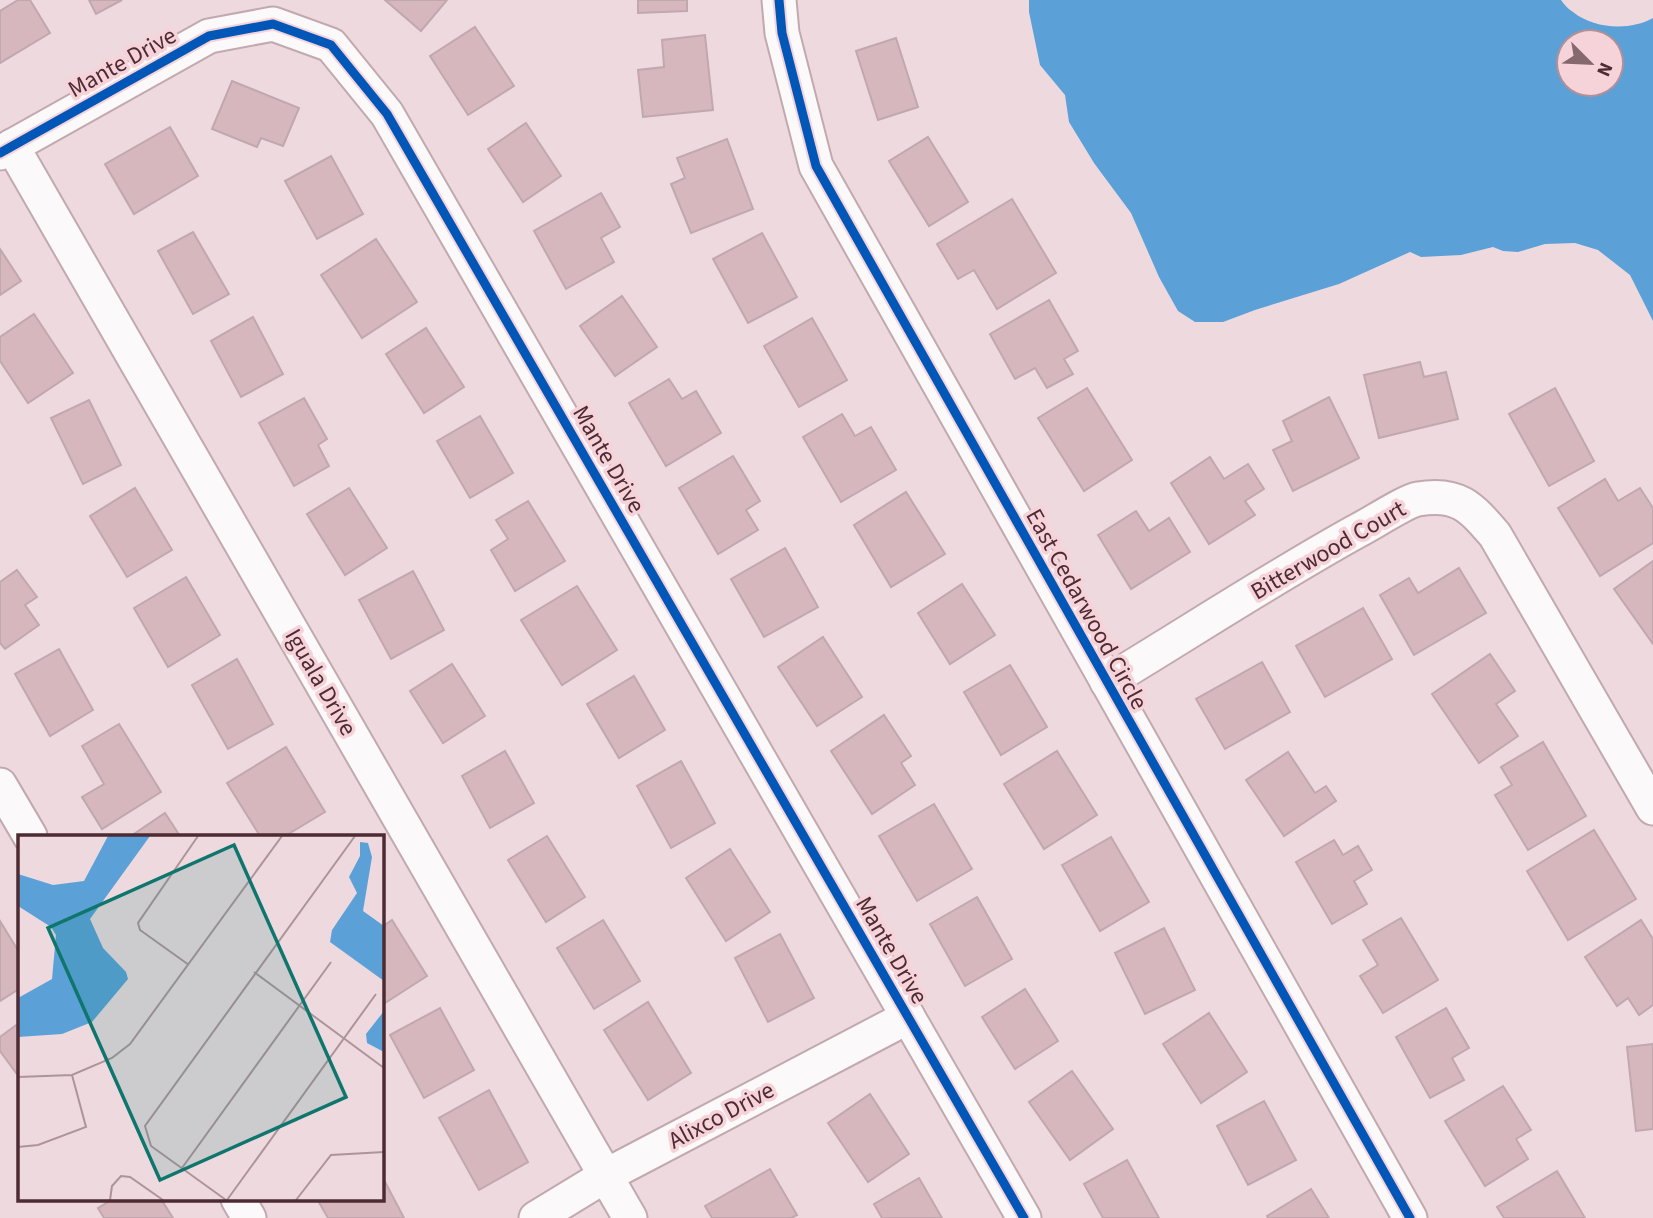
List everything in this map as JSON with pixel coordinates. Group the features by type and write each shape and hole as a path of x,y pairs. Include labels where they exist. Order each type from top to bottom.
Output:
{"street":[{"name":"East Cedarwood Circle","path":"779,0 782,33 816,166 1410,1218"},
{"name":"Mante Drive","path":"6,149 209,36 273,24 331,45 387,114 1024,1218"},
{"name":"Iguala Drive","path":"6,149 630,1218"},
{"name":"Bitterwood Court","path":"1107,682 1338,542 1416,499 1442,498 1462,502 1479,516 1494,534 1653,808"},
{"path":"0,785 29,835"},
{"name":"Alixco Drive","path":"536,1218 605,1176 908,1017"},
{"path":"239,1200 249,1218"}],"water":[{"path":"1029,0 1561,0 1582,18 1601,25 1634,25 1653,18 1653,321 1630,275 1598,250 1575,243 1545,244 1518,252 1493,247 1461,255 1421,257 1410,252 1339,284 1223,322 1195,322 1178,311 1159,277 1131,213 1094,163 1069,122 1065,95 1040,65"}],"building":[{"path":"18,0 30,0 50,33 0,63 0,11"},
{"path":"89,0 122,0 96,14"},
{"path":"385,0 447,0 421,31"},
{"path":"638,0 687,0 687,11 638,13"},
{"path":"475,27 514,86 468,115 430,56"},
{"path":"705,35 713,110 643,117 638,70 664,67 662,40"},
{"path":"896,38 918,107 878,120 856,51"},
{"path":"232,81 299,108 283,146 261,138 257,147 212,129"},
{"path":"526,123 561,176 523,202 488,149"},
{"path":"170,127 198,176 134,214 105,164"},
{"path":"928,137 968,202 929,226 889,161"},
{"path":"727,139 753,209 691,233 671,184 685,178 677,158"},
{"path":"331,156 363,214 317,239 285,181"},
{"path":"601,193 620,227 601,238 614,262 566,289 534,231"},
{"path":"1012,199 1056,273 997,309 974,270 958,279 937,244"},
{"path":"193,232 229,294 193,314 158,251"},
{"path":"762,233 797,297 748,323 713,259"},
{"path":"376,239 417,302 362,338 321,275"},
{"path":"0,249 21,281 0,295"},
{"path":"622,296 657,347 615,376 580,326"},
{"path":"1049,300 1078,351 1064,359 1073,374 1047,388 1035,368 1015,379 990,334"},
{"path":"34,314 73,373 28,403 0,361 0,337"},
{"path":"253,317 283,374 241,397 211,341"},
{"path":"812,318 847,380 799,407 764,346"},
{"path":"426,328 464,387 424,413 386,354"},
{"path":"1420,362 1424,377 1446,372 1458,419 1379,438 1364,375"},
{"path":"669,379 682,399 696,391 721,433 666,466 629,403"},
{"path":"1087,388 1132,460 1084,491 1038,418"},
{"path":"1555,388 1594,461 1549,486 1509,414"},
{"path":"1329,397 1359,458 1293,491 1273,450 1292,441 1283,421"},
{"path":"304,398 327,439 318,445 329,466 294,486 259,423"},
{"path":"89,400 121,465 83,484 51,418"},
{"path":"842,414 855,436 871,427 896,470 841,502 803,437"},
{"path":"480,416 513,473 470,498 437,441"},
{"path":"733,456 760,501 746,510 758,530 718,554 679,488"},
{"path":"1210,457 1224,479 1248,464 1264,489 1245,501 1255,515 1209,544 1171,483"},
{"path":"1605,479 1618,501 1640,488 1653,508 1653,543 1600,576 1558,508"},
{"path":"135,488 172,550 127,577 90,516"},
{"path":"349,488 387,548 345,575 307,514"},
{"path":"906,492 945,554 891,587 854,525"},
{"path":"528,501 565,561 515,591 491,550 508,539 496,520"},
{"path":"1136,511 1149,531 1169,518 1190,552 1131,589 1098,535"},
{"path":"785,548 818,607 764,637 731,579"},
{"path":"1653,561 1653,644 1614,589"},
{"path":"1459,568 1486,613 1414,655 1380,595 1409,578 1418,593"},
{"path":"17,570 37,597 25,605 39,625 5,649 0,643 0,582"},
{"path":"413,571 444,630 391,659 359,600"},
{"path":"186,577 220,635 168,667 134,608"},
{"path":"962,584 995,635 950,664 918,613"},
{"path":"577,586 617,650 562,685 521,620"},
{"path":"1363,608 1392,659 1325,697 1296,646"},
{"path":"823,637 862,697 817,726 778,667"},
{"path":"59,649 93,710 50,736 15,674"},
{"path":"1490,654 1515,691 1496,704 1518,736 1479,763 1432,694"},
{"path":"237,659 273,724 228,749 192,685"},
{"path":"1262,662 1290,712 1225,749 1196,699"},
{"path":"452,664 485,716 443,743 410,691"},
{"path":"1010,665 1047,727 1001,755 964,692"},
{"path":"634,676 665,730 619,758 587,704"},
{"path":"884,715 911,756 901,763 915,785 872,814 831,751"},
{"path":"119,724 161,792 102,829 82,797 104,784 82,746"},
{"path":"1543,742 1586,816 1528,850 1495,795 1512,785 1501,767"},
{"path":"286,747 325,812 287,835 259,835 227,783"},
{"path":"505,751 534,803 490,828 462,776"},
{"path":"1057,751 1097,815 1044,849 1004,784"},
{"path":"1288,752 1315,793 1326,786 1336,801 1284,836 1246,780"},
{"path":"681,761 715,823 671,848 637,786"},
{"path":"934,804 972,869 917,901 879,836"},
{"path":"165,813 179,835 132,835"},
{"path":"1594,830 1636,899 1568,940 1527,871"},
{"path":"547,836 585,897 546,922 508,860"},
{"path":"1111,837 1149,902 1100,931 1062,865"},
{"path":"1334,840 1343,855 1358,846 1372,870 1354,881 1367,904 1332,924 1296,862"},
{"path":"730,849 770,912 726,941 686,878"},
{"path":"977,897 1012,959 965,986 930,924"},
{"path":"1401,918 1438,980 1383,1013 1360,976 1378,965 1363,940"},
{"path":"392,920 427,976 383,1004 383,926"},
{"path":"603,920 640,981 594,1009 557,948"},
{"path":"1641,920 1653,939 1653,1005 1639,1015 1628,998 1617,1006 1585,957"},
{"path":"0,921 18,950 18,990 0,1001"},
{"path":"1164,928 1195,990 1145,1014 1115,953"},
{"path":"780,934 814,998 768,1022 735,958"},
{"path":"1025,989 1058,1041 1015,1069 982,1017"},
{"path":"648,1002 691,1073 648,1100 604,1030"},
{"path":"440,1008 474,1070 424,1098 390,1035"},
{"path":"1446,1008 1469,1048 1452,1058 1464,1080 1430,1098 1396,1037"},
{"path":"1209,1013 1247,1072 1201,1103 1163,1044"},
{"path":"18,1024 18,1076 0,1051 0,1037"},
{"path":"1653,1044 1653,1129 1636,1131 1627,1047"},
{"path":"1072,1071 1113,1129 1070,1160 1029,1102"},
{"path":"1503,1086 1531,1130 1516,1139 1528,1159 1485,1186 1445,1121"},
{"path":"489,1090 528,1162 479,1190 439,1118"},
{"path":"870,1094 909,1154 868,1182 828,1123"},
{"path":"1264,1101 1296,1160 1248,1185 1217,1126"},
{"path":"1127,1160 1159,1218 1103,1218 1084,1184"},
{"path":"770,1169 797,1215 791,1218 712,1218 705,1206"},
{"path":"1557,1171 1585,1218 1504,1218 1497,1207"},
{"path":"383,1178 404,1218 328,1218 318,1200 383,1200"},
{"path":"919,1178 942,1218 882,1218 874,1204"},
{"path":"1311,1189 1329,1218 1268,1218 1267,1216"},
{"path":"111,1200 162,1200 173,1218 104,1218 98,1208"}],"cycle path":[{"path":"779,0 782,33 816,166 1410,1218"},
{"path":"0,153 209,36 273,24 331,45 387,114 1024,1218"}]}
